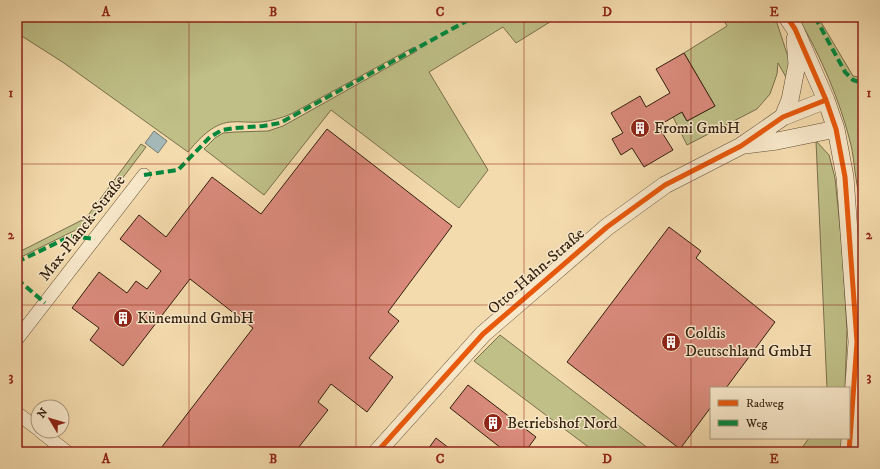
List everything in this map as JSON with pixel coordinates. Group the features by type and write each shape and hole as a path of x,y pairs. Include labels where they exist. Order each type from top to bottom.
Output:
{"street":[{"path":"791,23 826,100 836,129 845,177 857,342 850,438"},
{"path":"783,117 790,100 797,64 791,23"},
{"path":"741,146 783,117 826,100"},
{"path":"741,146 777,141 836,129"},
{"name":"Otto-Hahn-Straße","path":"377,452 483,334 607,227 665,186 741,146"},
{"name":"Max-Planck-Straße","path":"17,339 144,175"},
{"path":"17,413 30,423"},
{"path":"50,439 67,452"},
{"path":"849,452 850,439"}],"green space":[{"path":"17,17 558,17 516,43 503,27 429,72 488,170 459,208 331,110 264,195 204,149 215,138 223,133 268,131 283,126 417,51 414,47 291,114 265,122 223,123 201,137 188,152 64,63 17,33"},
{"path":"722,17 775,17 792,69 791,86 778,63 777,74 770,94 757,109 687,145 673,117 680,110 687,121 715,106 684,53 727,26"},
{"path":"798,17 818,17 853,76 863,78 863,90 860,89 863,106 863,227 851,145 847,128 829,79"},
{"path":"816,141 829,155 835,178 842,247 847,330 845,387 827,387"},
{"path":"141,144 146,147 88,224 17,259 17,253 86,218"},
{"path":"500,335 653,452 595,452 474,361"},
{"path":"808,439 842,439 841,452 799,452"}],"shaded area":[{"path":"154,131 167,141 158,153 145,143"}],"building":[{"path":"684,53 715,106 687,121 682,112 658,126 673,150 644,167 632,148 621,155 612,139 623,133 611,113 640,96 646,107 670,93 656,69"},
{"path":"327,129 452,226 388,312 399,321 369,358 393,377 367,412 331,384 318,402 328,410 295,452 158,452 253,328 190,279 123,366 90,340 99,328 72,308 99,272 127,293 136,281 147,289 161,271 120,239 139,215 166,237 212,177 261,214"},
{"name":"Coldis Deutschland GmbH","path":"669,227 701,251 696,258 775,322 727,387 710,387 710,408 680,449 567,362"},
{"name":"Betriebshof Nord","path":"468,385 536,437 525,452 506,452 450,408"},
{"path":"436,438 454,452 426,452"}],"marked path":[{"path":"144,175 178,170 210,137 222,130 280,123 474,17"},
{"path":"815,17 845,72 853,80 863,83"},
{"path":"17,262 71,236 95,239"},
{"path":"17,279 45,303"}],"cycle path":[{"path":"787,17 795,29 826,100 836,129 845,177 857,342 850,438"},
{"path":"377,452 483,334 607,227 665,185 741,146 783,117 826,100"},
{"path":"849,452 850,439"}],"place":[{"name":"Fromi GmbH","path":"640,128"},
{"name":"Künemund GmbH","path":"123,318"},
{"name":"Coldis Deutschland GmbH","path":"671,342"},
{"name":"Betriebshof Nord","path":"493,423"}]}
